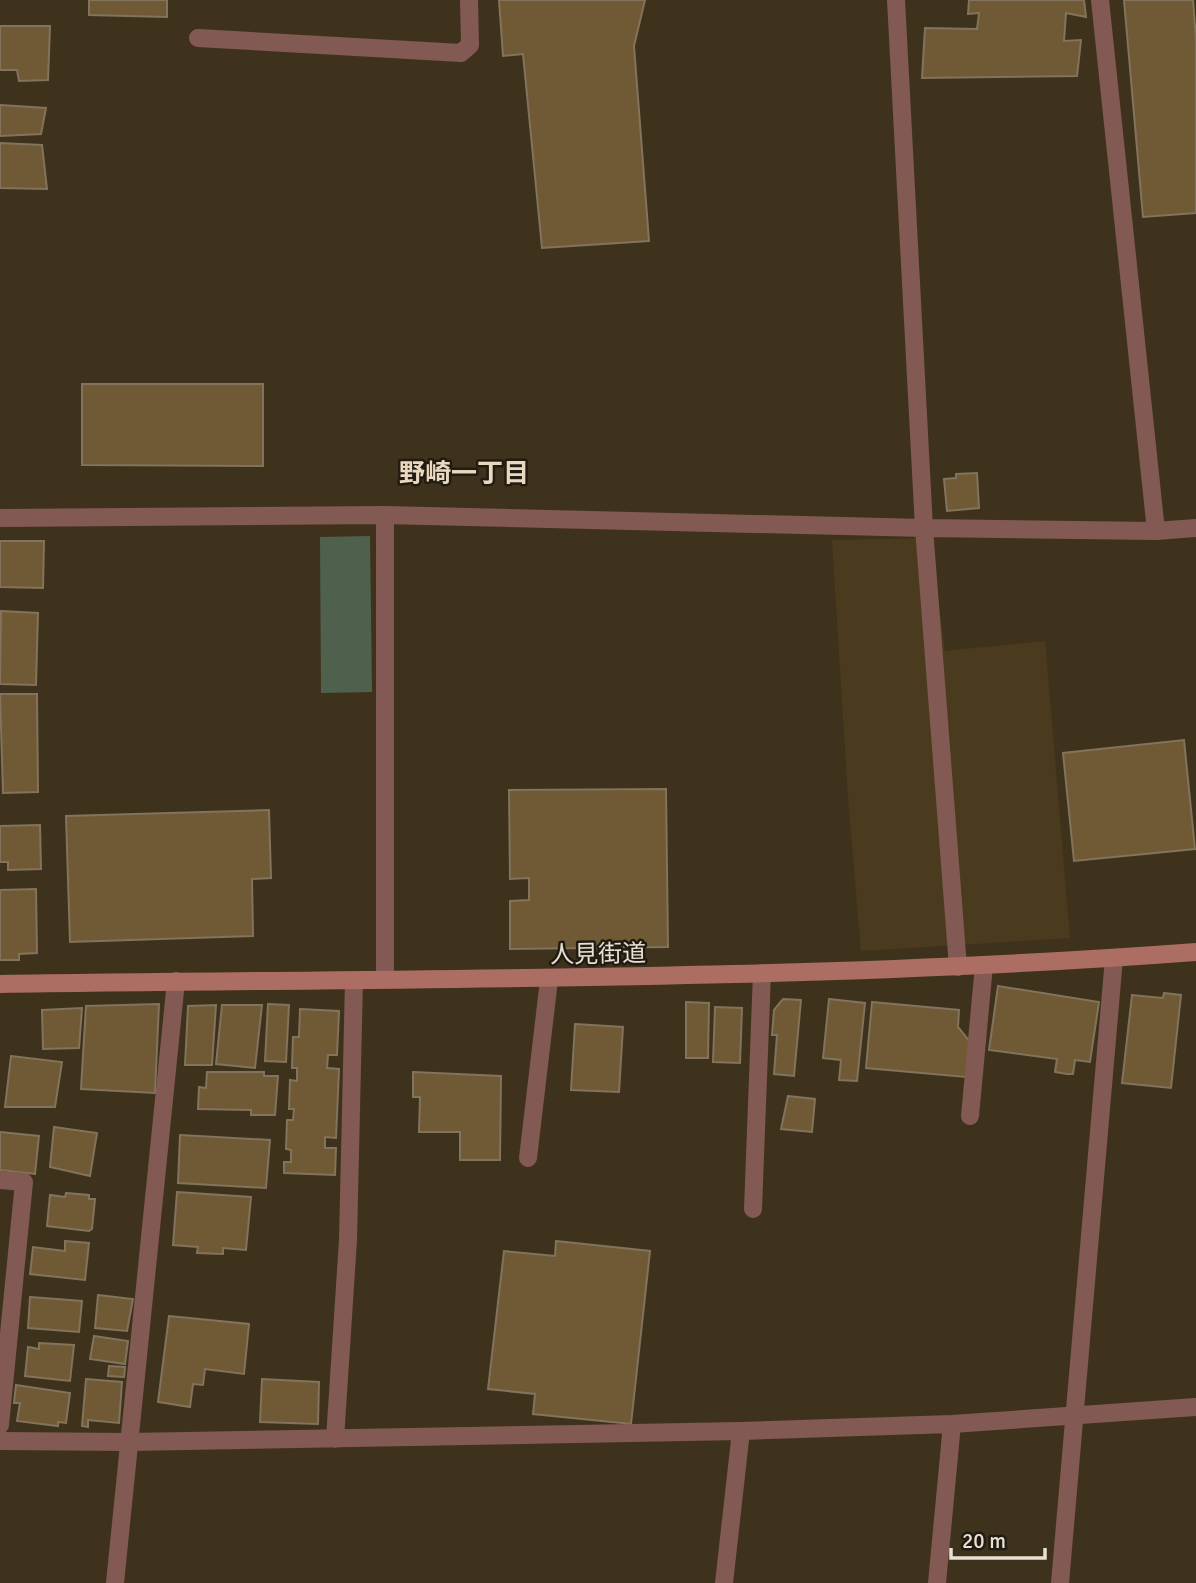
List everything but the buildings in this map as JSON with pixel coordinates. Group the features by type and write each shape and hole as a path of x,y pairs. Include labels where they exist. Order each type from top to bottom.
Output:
{"main road":[{"name":"人見街道","path":"0,984 549,979 958,967 1196,952"}],"street":[{"path":"198,38 461,53 470,45 469,0"},
{"path":"896,0 924,528 958,967"},
{"path":"1100,0 1156,531"},
{"path":"385,515 386,979"},
{"path":"0,518 385,515 924,528 1156,531 1196,528"},
{"path":"1060,1583 1114,958"},
{"path":"970,1116 984,965"},
{"path":"753,1209 762,973"},
{"path":"335,1439 348,1240 354,979"},
{"path":"527,1158 549,979"},
{"path":"116,1583 176,981"},
{"path":"0,1180 24,1182 0,1425"},
{"path":"0,1441 130,1442 741,1431 952,1424 1196,1407"},
{"path":"937,1583 952,1424"},
{"path":"724,1583 741,1431"}],"shaded area":[{"path":"930,538 945,651 1045,641 1070,938 861,951 848,797 832,540"}],"green space":[{"path":"370,536 372,692 321,693 320,537"}],"district":[{"name":"野崎一丁目","path":"464,473"}]}
